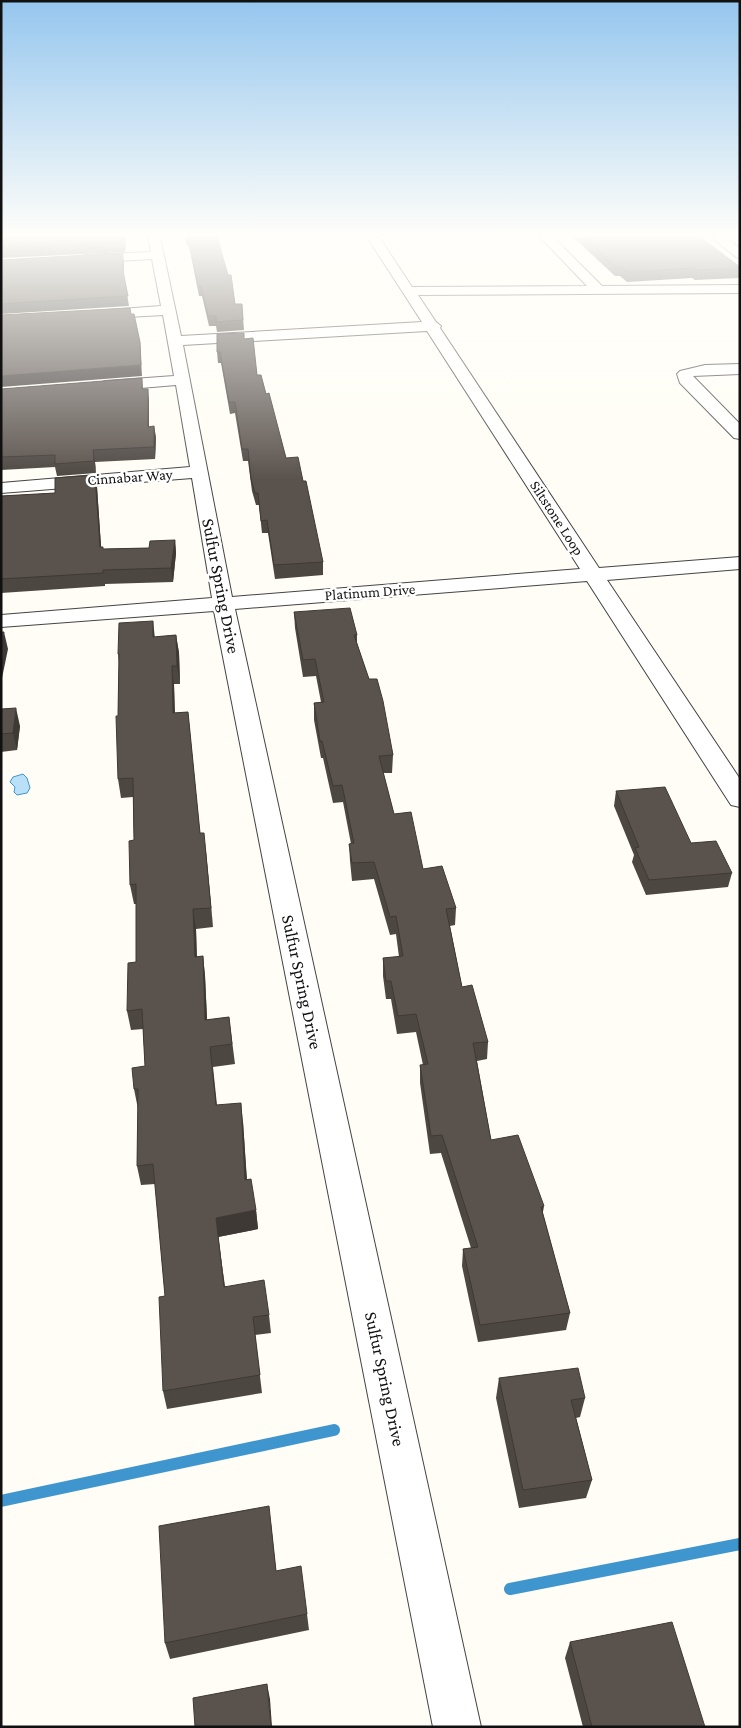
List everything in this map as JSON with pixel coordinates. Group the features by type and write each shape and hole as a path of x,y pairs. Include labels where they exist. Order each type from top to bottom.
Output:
{"street":[{"name":"Sulfur Spring Drive","path":"170,318 223,602 458,1727"},
{"name":"Siltstone Loop","path":"428,318 740,799"},
{"path":"174,341 434,326"},
{"path":"740,370 692,371 686,374 686,380 740,434"},
{"path":"87,387 183,380"},
{"name":"Cinnabar Way","path":"1,488 199,472"},
{"name":"Platinum Drive","path":"1,621 223,602 740,563"}],"water":[{"path":"23,774 27,778 30,788 27,793 17,795 14,792 15,787 10,782 13,777"}],"building":[{"path":"1,318 135,318 140,342 141,365 1,376"},
{"path":"216,318 243,318 243,320 216,322"},
{"path":"244,333 244,339 253,338 257,375 261,375 266,394 269,393 286,458 298,457 303,481 306,481 323,562 274,565 267,520 261,521 258,493 255,493 251,479 248,449 242,449 235,402 229,402 220,352 217,352 217,334"},
{"path":"142,378 142,389 148,389 148,427 154,426 154,447 93,450 94,461 55,464 55,455 1,457 1,389"},
{"path":"95,475 100,547 103,547 103,549 149,548 150,541 175,540 171,568 103,570 103,573 1,579 1,496 55,493 55,478"},
{"path":"350,608 357,635 354,635 369,679 377,679 383,701 393,755 379,756 394,814 411,812 423,869 442,866 456,908 446,909 462,987 472,985 488,1042 473,1043 491,1140 518,1135 544,1206 541,1207 570,1313 480,1325 463,1249 478,1247 442,1135 431,1136 420,1065 428,1064 416,1014 398,1016 391,981 386,981 383,958 403,956 396,916 390,917 374,862 352,863 349,844 354,843 342,785 333,786 322,741 320,741 314,703 324,702 315,659 303,660 294,612"},
{"path":"153,621 153,637 176,635 177,666 172,666 173,713 188,712 200,833 204,833 211,908 193,909 195,957 203,956 205,1020 229,1017 232,1044 210,1047 216,1105 241,1103 245,1180 251,1179 256,1210 216,1218 224,1287 264,1280 269,1315 253,1317 260,1375 163,1391 159,1297 165,1296 153,1164 137,1166 138,1089 134,1089 132,1068 145,1066 142,1009 127,1011 128,963 136,962 136,884 130,885 129,841 134,840 133,778 118,779 116,716 118,716 119,623"},
{"path":"1,632 4,632 1,644"},
{"path":"16,708 13,733 1,734 1,709"},
{"path":"665,787 691,843 716,841 732,873 649,880 635,848 639,847 616,791"},
{"path":"578,1368 585,1398 571,1400 592,1480 523,1490 499,1378"},
{"path":"269,1506 276,1571 301,1566 307,1614 165,1643 159,1526"},
{"path":"672,1622 705,1727 592,1727 570,1642"},
{"path":"267,1684 271,1727 195,1727 193,1698"}],"waterway":[{"path":"1,1501 334,1430"},
{"path":"510,1589 740,1544"}]}
